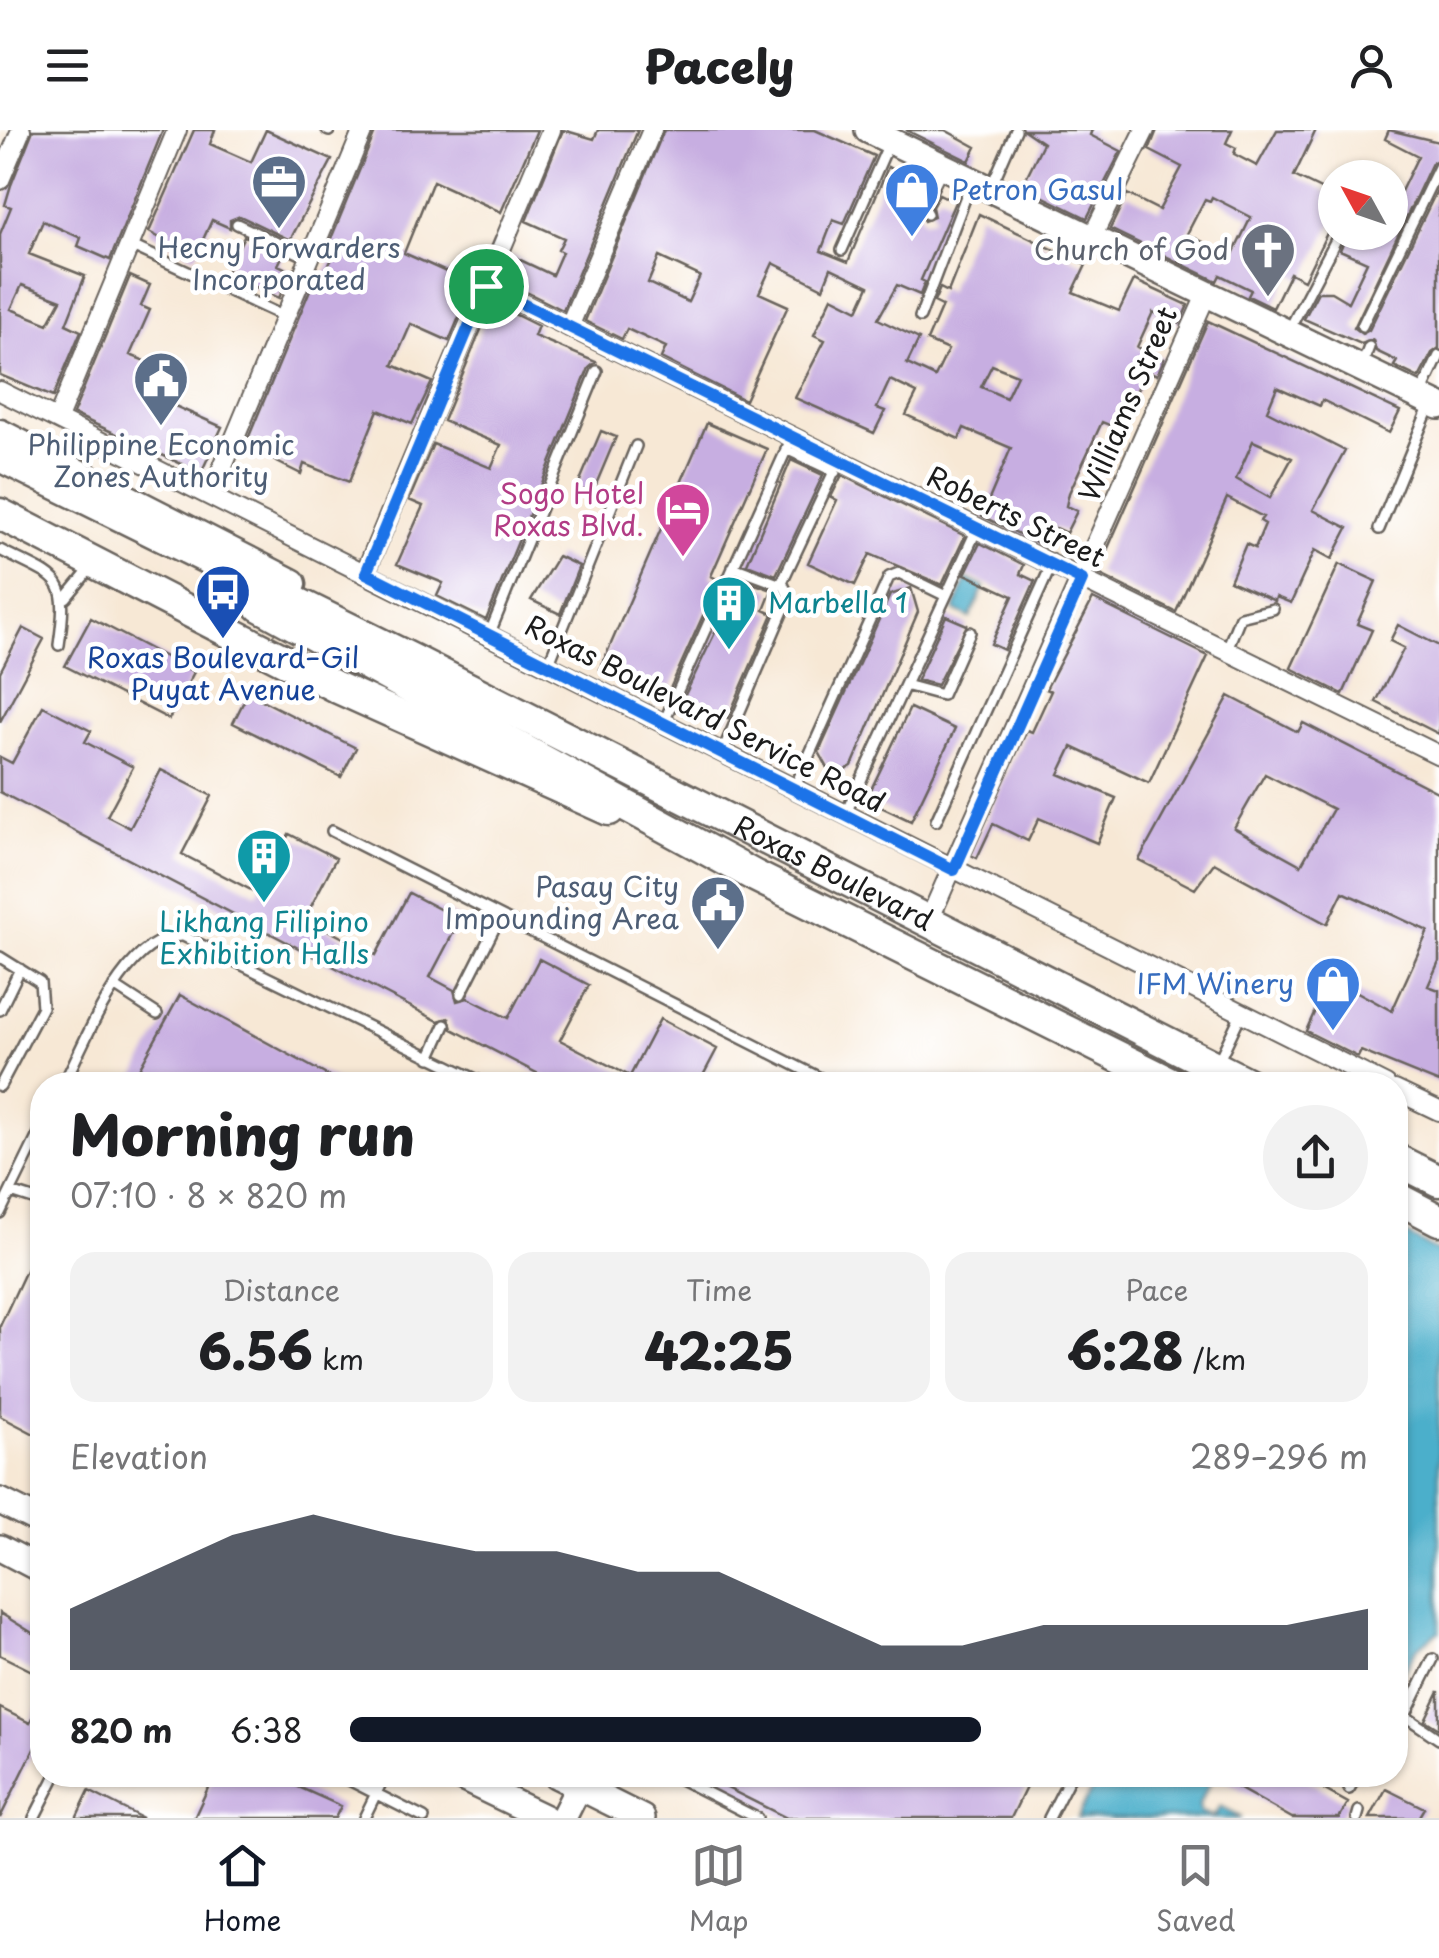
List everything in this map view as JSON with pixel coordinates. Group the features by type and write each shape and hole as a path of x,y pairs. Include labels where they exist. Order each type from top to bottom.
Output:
{"main road":[{"path":"884,134 1288,332 1365,358 1430,401"},
{"name":"Roxas Boulevard","path":"0,435 348,614 415,660"},
{"name":"Roxas Boulevard","path":"0,456 755,876"},
{"name":"Roxas Boulevard","path":"0,476 415,660 1223,1072"},
{"name":"Roxas Boulevard","path":"0,514 336,686 755,876 1148,1072"},
{"path":"1408,1166 1439,1181"},
{"path":"1408,1204 1439,1220"},
{"path":"0,1501 30,1516"},
{"path":"0,1548 30,1564"},
{"path":"481,1787 545,1818"},
{"path":"563,1818 571,1787"},
{"path":"587,1787 642,1818"}],"street":[{"path":"0,180 20,130"},
{"path":"58,418 177,130"},
{"path":"210,495 363,130"},
{"path":"366,573 552,130"},
{"path":"569,327 652,130"},
{"path":"1092,238 1145,130"},
{"name":"Roberts Street","path":"486,286 837,467 977,529 1439,755"},
{"name":"Williams Street","path":"929,920 1206,293"},
{"name":"Roxas Boulevard Service Road","path":"0,391 1359,1072"},
{"path":"1408,1096 1439,1111"}],"lane":[{"path":"920,317 951,224 1016,130"},
{"path":"842,250 884,134"},
{"path":"927,214 923,207 943,166"},
{"path":"1362,326 1439,167"},
{"path":"237,224 309,258"},
{"path":"130,245 285,317"},
{"path":"1288,332 1331,250"},
{"path":"1379,530 1430,401 1439,356"},
{"path":"488,635 597,371"},
{"path":"664,724 789,443"},
{"path":"548,665 636,446"},
{"path":"781,585 837,467"},
{"path":"845,815 977,529"},
{"path":"0,550 52,577 66,598"},
{"path":"59,645 66,598 94,562"},
{"path":"936,821 1051,566"},
{"path":"722,753 789,597 781,585 733,567"},
{"path":"794,789 889,576 899,573 946,596"},
{"path":"1226,649 1240,616 1273,609"},
{"path":"905,685 942,695 970,632"},
{"path":"332,831 808,1072"},
{"path":"461,994 500,917"},
{"path":"70,1072 114,986 150,945 170,936 183,936 460,1072"},
{"path":"0,957 40,982 43,999 0,1086"},
{"path":"0,1010 20,969"},
{"path":"114,986 157,1014"},
{"path":"1215,1068 1241,1014"},
{"path":"430,1058 445,1025"},
{"path":"0,1213 30,1152"},
{"path":"11,1192 30,1198"},
{"path":"1408,1710 1434,1660"},
{"path":"1408,1718 1439,1740"},
{"path":"34,1818 50,1787"},
{"path":"362,1787 424,1818"},
{"path":"364,1818 379,1787"},
{"path":"696,1787 757,1818"},
{"path":"1049,1818 1065,1787"}],"water":[{"path":"967,579 984,587 970,618 954,610"},
{"path":"1408,1236 1439,1252 1439,1632 1418,1647 1408,1664"},
{"path":"1093,1787 1208,1787 1199,1804 1200,1812 1214,1817 1220,1807 1241,1818 1077,1818"}],"building":[{"path":"33,130 163,130 110,260 78,246 81,238 43,221 29,254 85,276 66,324 81,331 53,397 0,375 0,234 11,207 5,205","holes":["22,285 61,300 48,324 11,309"]},
{"path":"194,130 215,130 210,144 251,162 266,130 332,160 290,240 240,216 230,220 230,228 212,220 195,257 149,232"},
{"path":"376,130 537,130 501,212 433,181 404,253 473,284 449,341 411,324 393,365 432,382 412,424 378,410 349,482 304,464 301,474 245,446 312,285 317,288 337,249 328,246"},
{"path":"563,130 594,139 598,130 638,130 563,310 502,280 512,256 552,275 562,252 558,250 564,238 526,221"},
{"path":"664,130 815,130 874,156 844,224 833,220 821,251 848,262 888,167 924,187 915,206 924,221 934,217 932,207 939,194 955,202 921,280 925,282 920,295 897,285 878,319 919,339 907,364 935,377 948,350 927,341 942,306 934,302 940,288 948,292 979,214 1086,265 1073,292 1119,311 1134,280 1188,305 1180,323 1153,312 1137,347 1164,359 1157,375 1146,370 1119,429 1102,422 1069,493 1066,506 1077,511 1066,533 1055,528 1046,547 982,516 1011,448 964,428 959,439 906,415 917,393 890,380 877,408 885,411 874,433 795,398 825,340 814,335 832,297 858,310 869,286 831,268 823,288 773,263 759,293 788,306 745,400 661,358 666,347 627,329 622,339 585,321","holes":["659,257 700,276 688,302 648,283","992,365 1017,375 1006,398 981,387"]},
{"path":"906,130 945,130 976,147 969,161"},
{"path":"1024,130 1092,130 1090,135 1121,151 1087,218 1022,186 1043,143"},
{"path":"1157,130 1232,130 1226,143 1236,148 1234,154 1257,166 1277,130 1316,130 1294,176 1318,188 1319,250 1304,280 1290,273 1273,308 1248,296 1251,290 1220,275 1217,281 1110,229 1127,194 1159,210 1182,167 1149,150","holes":["1212,197 1251,217 1232,256 1187,234 1205,199 1210,201"]},
{"path":"1389,130 1439,142 1439,159 1432,163 1408,214 1408,177 1418,156 1385,139"},
{"path":"1439,186 1439,348 1432,353 1419,378 1394,366 1397,361 1376,351 1373,340 1361,344 1304,319 1318,292 1331,292 1348,302 1367,262 1340,250 1391,250 1354,328 1362,334 1369,330"},
{"path":"244,236 283,255 278,265 291,271 279,298 226,273"},
{"path":"130,276 150,285 141,306 150,310 130,355 145,361 142,369 156,375 148,394 222,427 201,473 73,414"},
{"path":"492,303 538,326 534,336 596,362 589,368 486,620 437,596 443,583 397,564 423,506 409,500 433,444 491,468 501,445 443,421"},
{"path":"1208,321 1400,411 1389,433 1322,400 1320,406 1277,387 1267,411 1345,451 1313,510 1348,528 1332,559 1315,550 1291,603 1276,597 1275,601 1230,581 1246,544 1255,548 1265,524 1260,521 1263,517 1227,498 1176,612 1097,573","holes":["1253,441 1292,458 1270,498 1236,479"]},
{"name":"Sogo Hotel Roxas Blvd.","path":"707,423 767,449 711,576 719,580 668,693 662,690 660,695 600,669"},
{"path":"601,431 616,437 592,494 577,488"},
{"path":"791,460 823,475 776,575 747,564"},
{"path":"842,475 965,536 942,585 870,554 855,585 808,563 837,500 831,497"},
{"path":"980,543 1024,565 1020,574 1035,581 1004,650 991,644 1013,596 965,574"},
{"path":"558,556 579,566 560,614 531,600"},
{"path":"1339,564 1376,581 1357,624 1372,630 1343,694 1291,668"},
{"name":"Marbella 1","path":"741,579 772,590 764,610 773,614 728,718 683,699"},
{"path":"911,588 918,612 852,766 833,777 819,752 890,595"},
{"path":"1093,599 1208,656 1149,783 1072,747 1059,774 1116,798 1097,843 1039,818 1028,841 993,824 977,858 971,855 1027,730 1032,732 1051,691 1046,689"},
{"path":"946,616 967,625 937,685 917,680"},
{"path":"91,618 194,672 169,719 65,666"},
{"path":"1398,625 1439,646 1439,734 1376,702 1404,648 1390,641"},
{"path":"23,628 44,639 0,722 0,672"},
{"path":"248,693 356,748 341,777 233,723"},
{"path":"1229,696 1298,732 1303,723 1439,793 1439,961 1428,986 1439,990 1439,1083 1361,1051 1358,1057 1306,1031 1330,977 1392,1011 1428,931 1343,892 1327,924 1214,863 1195,889 1139,860","holes":["1265,774 1333,809 1301,865 1234,828"]},
{"name":"Likhang Filipino Exhibition Halls","path":"43,706 91,731 85,742 133,767 107,816 130,828 161,770 212,796 182,854 257,893 289,834 336,858 305,918 376,955 409,893 460,920 430,977 454,990 457,1001 468,998 508,1018 539,959 589,985 560,1040 622,1072 535,1072 452,1029 449,1018 438,1021 0,792 0,757 12,763"},
{"path":"910,708 955,729 911,821 866,800"},
{"path":"180,995 321,1072 137,1072"},
{"name":"Likhang Filipino Exhibition Halls","path":"660,1019 717,1049 705,1072 632,1072"},
{"path":"30,1262 30,1432 0,1416 0,1326"},
{"path":"0,1613 30,1632 30,1670 0,1655"},
{"path":"1439,1691 1439,1729 1425,1720"},
{"path":"0,1708 30,1723 30,1757 0,1818"},
{"path":"208,1787 299,1787 341,1806 335,1818 194,1818"},
{"path":"725,1787 1026,1787 1011,1818 787,1818"},
{"path":"1236,1787 1319,1787 1348,1803 1339,1818 1292,1818"},
{"path":"1386,1789 1424,1808 1418,1818 1370,1818"},
{"path":"89,1791 142,1818 76,1818"}],"place":[{"name":"Hecny Forwarders Incorporated","path":"279,231"},
{"name":"Petron Gasul","path":"912,239"},
{"name":"Church of God","path":"1268,299"},
{"name":"Philippine Economic Zones Authority","path":"161,428"},
{"name":"Sogo Hotel Roxas Blvd.","path":"683,559"},
{"name":"Roxas Boulevard–Gil Puyat Avenue","path":"223,641"},
{"name":"Marbella 1","path":"729,652"},
{"name":"Likhang Filipino Exhibition Halls","path":"264,905"},
{"name":"Pasay City Impounding Area","path":"718,952"},
{"name":"IFM Winery","path":"1333,1033"}],"route":[{"path":"486,286 1082,580 954,870 366,573 486,286"}]}
